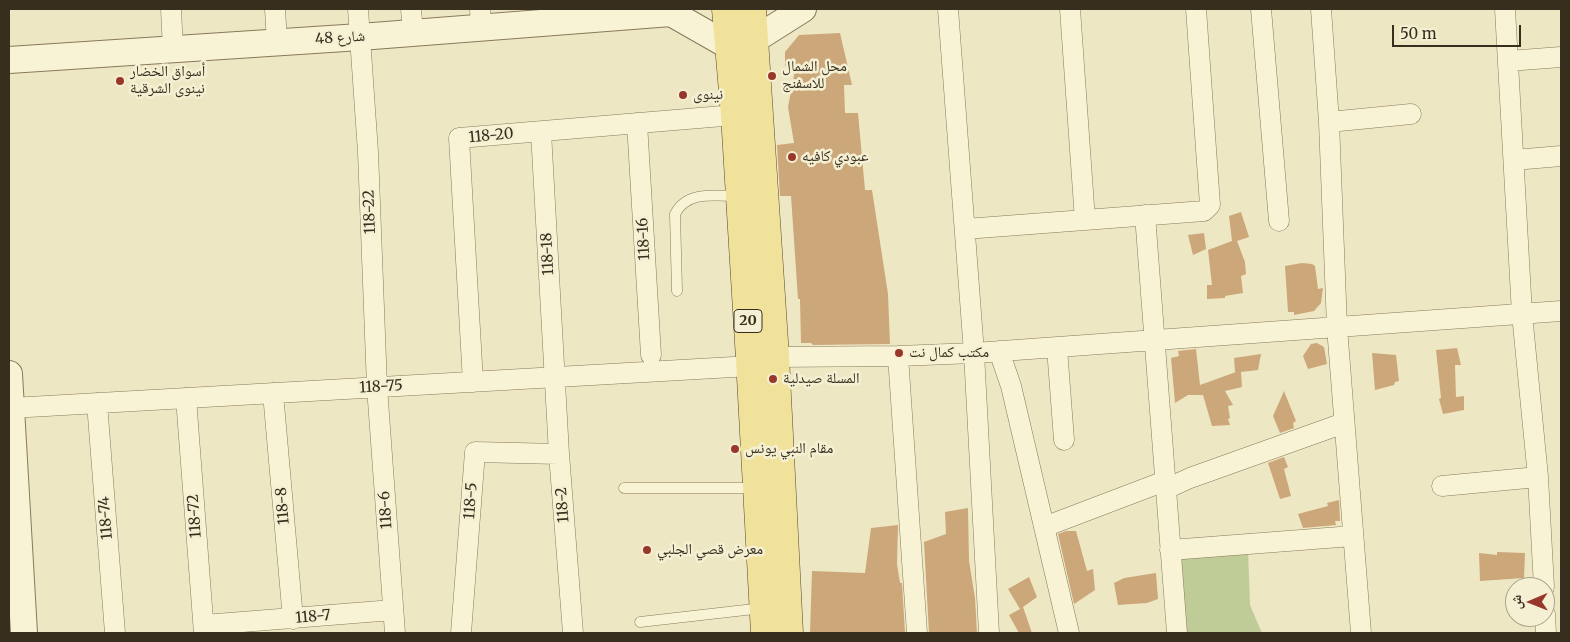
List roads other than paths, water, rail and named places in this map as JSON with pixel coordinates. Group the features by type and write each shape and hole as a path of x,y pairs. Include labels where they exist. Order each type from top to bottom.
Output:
{"main road":[{"name":"20","path":"726,9 742,43 763,361 789,633"},
{"name":"20","path":"752,9 742,43 735,115 740,196 763,361 758,488 765,621"}],"street":[{"path":"171,9 173,49"},
{"path":"275,9 277,42"},
{"name":"118-22","path":"358,9 368,162 378,387"},
{"path":"673,11 742,43 803,9"},
{"path":"948,9 974,354 990,633"},
{"path":"1070,9 1085,220"},
{"path":"965,230 1204,211 1210,205 1196,9"},
{"path":"1261,9 1279,221"},
{"path":"1321,9 1329,122 1337,327 1361,633"},
{"path":"1505,9 1522,314 1538,477 1543,577"},
{"name":"شارع 48","path":"9,60 360,37 412,21 673,11"},
{"path":"1508,61 1561,57"},
{"path":"1329,122 1411,114"},
{"name":"118-20","path":"473,382 459,138 735,115"},
{"name":"118-16","path":"637,123 651,355"},
{"name":"118-18","path":"541,132 555,377"},
{"path":"1514,160 1561,156"},
{"path":"1145,215 1177,633"},
{"name":"118-75","path":"11,408 555,377 763,361 974,354 1561,311"},
{"path":"1057,348 1064,440"},
{"path":"999,352 1011,386 1069,633"},
{"path":"898,356 917,633"},
{"path":"9,374 24,633"},
{"name":"118-2","path":"555,377 573,633"},
{"name":"118-6","path":"378,387 395,633"},
{"name":"118-8","path":"273,393 293,619"},
{"name":"118-72","path":"186,398 204,629"},
{"name":"118-74","path":"97,403 116,633"},
{"path":"1044,527 1190,478 1344,423"},
{"name":"118-5","path":"461,633 475,452 559,454"},
{"path":"1442,486 1538,477"},
{"path":"1170,550 1353,536"},
{"name":"118-7","path":"204,629 393,610"}],"lane":[{"path":"677,291 675,214 679,206 689,198 703,195 740,196"},
{"path":"624,488 758,488"},
{"path":"640,622 765,621"}],"place":[{"name":"محل الشمال للاسفنج","path":"772,76"},
{"name":"أسواق الخضار نينوى الشرقية","path":"120,81"},
{"name":"نينوى","path":"683,95"},
{"name":"عبودي كافيه","path":"792,157"},
{"name":"مكتب كمال نت","path":"899,353"},
{"name":"المسلة صيدلية","path":"773,379"},
{"name":"مقام النبي يونس","path":"735,449"},
{"name":"معرض قصي الجلبي","path":"647,550"}]}
